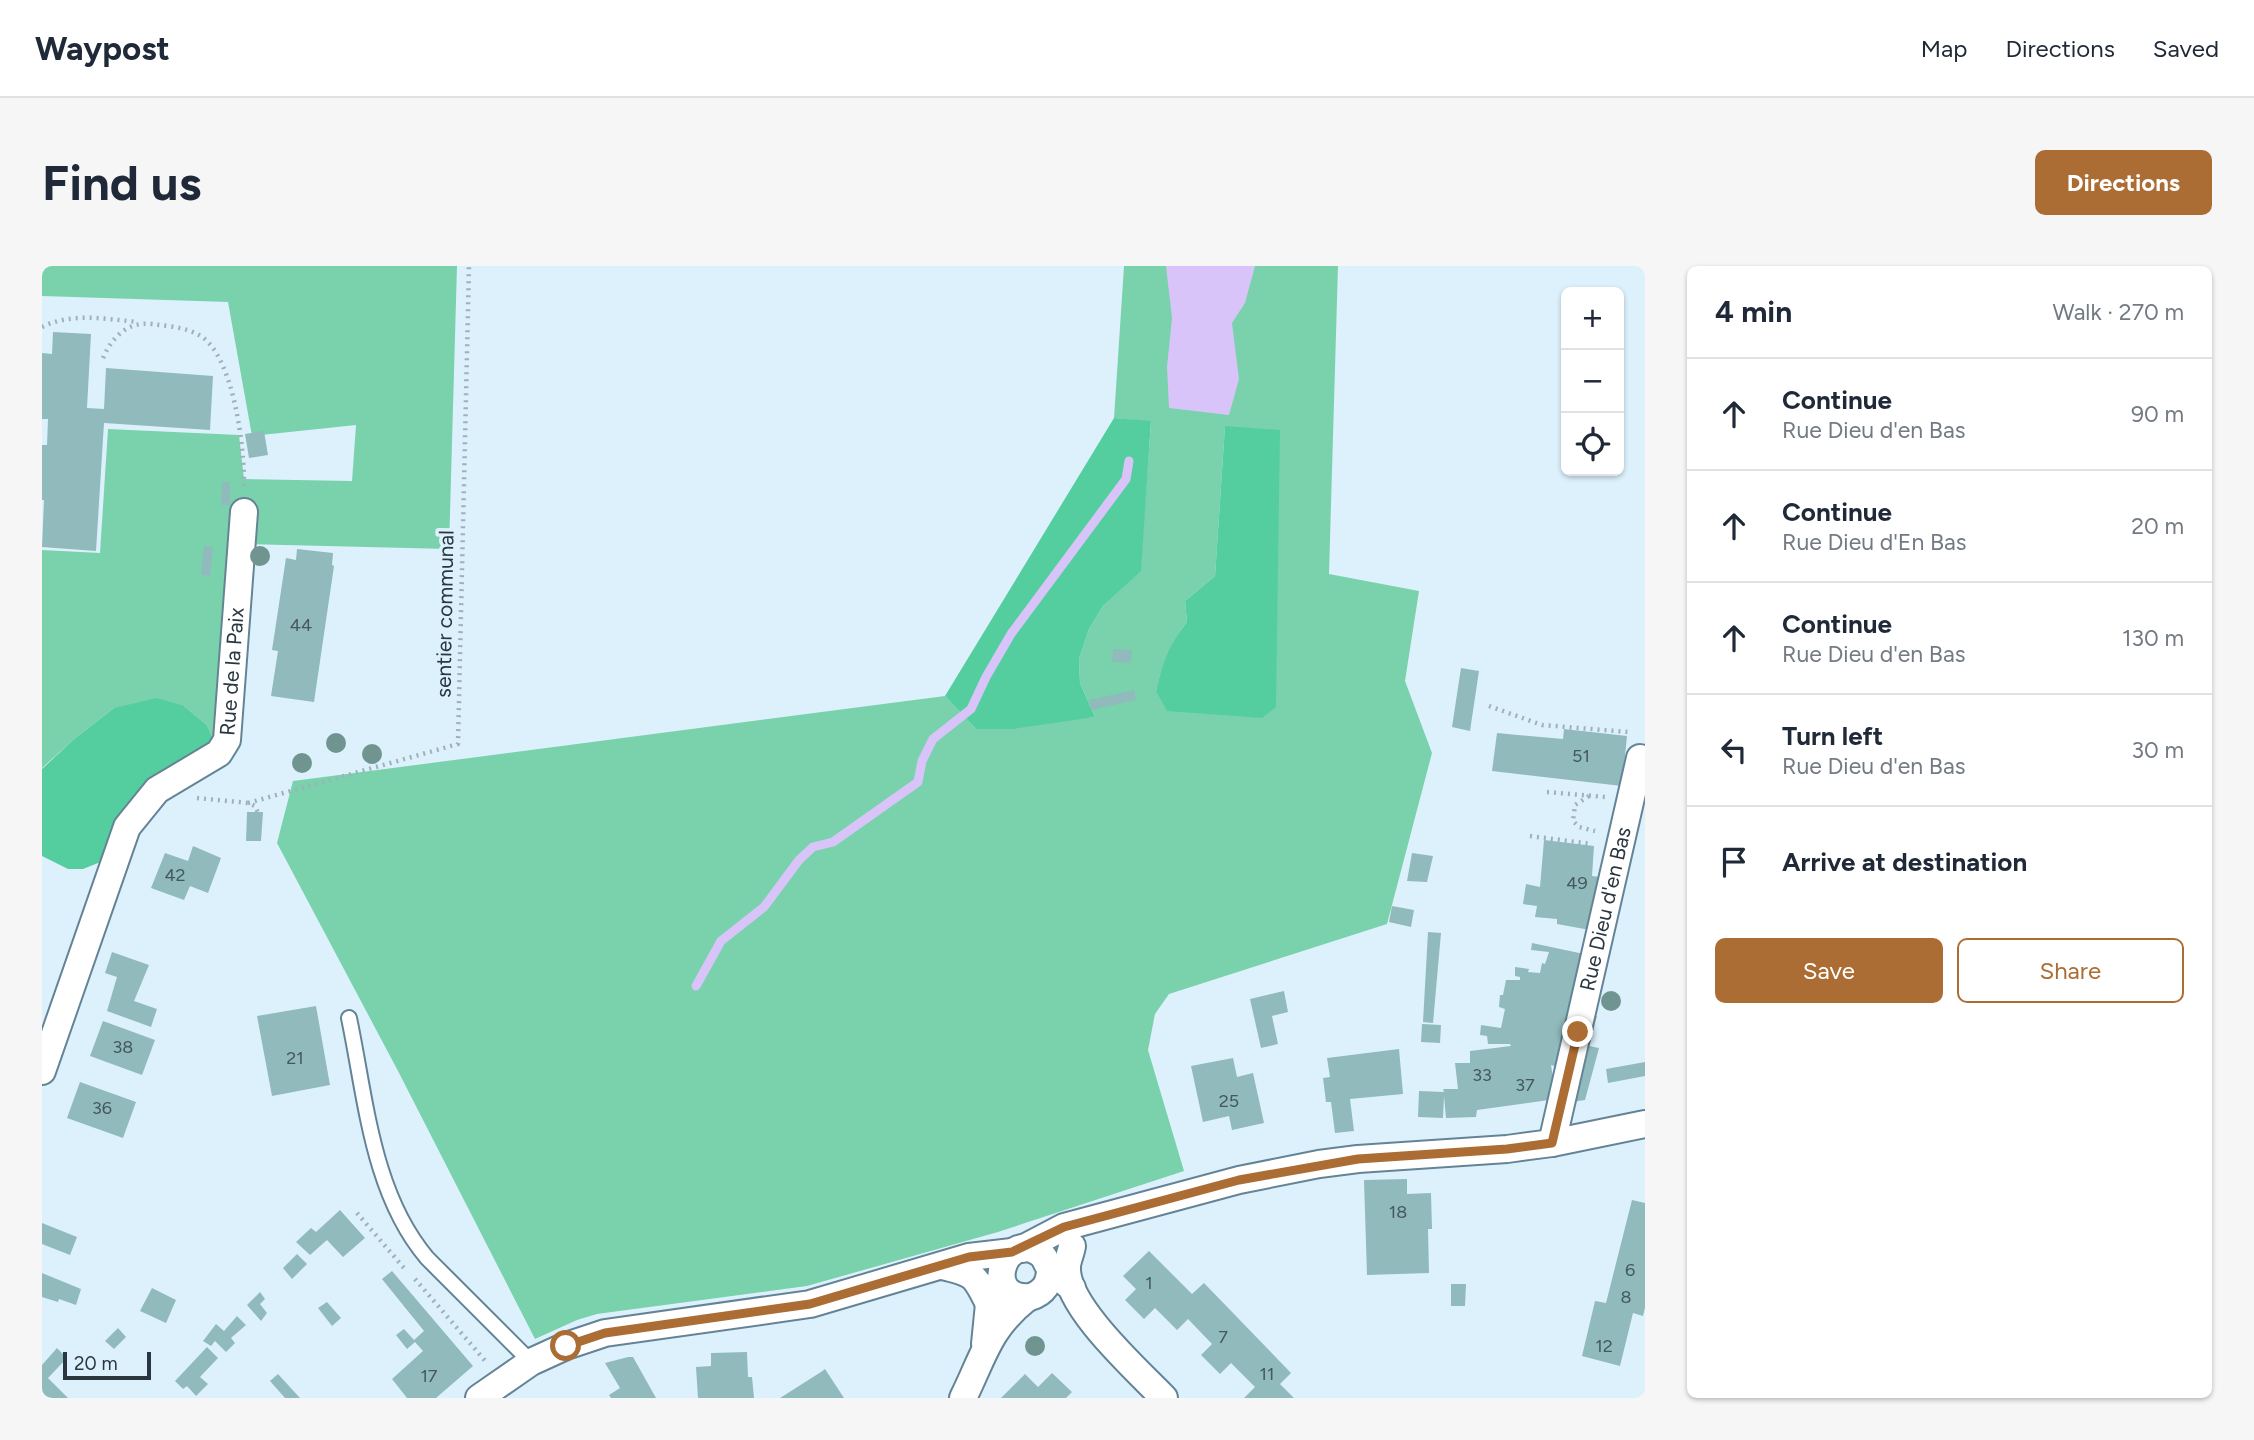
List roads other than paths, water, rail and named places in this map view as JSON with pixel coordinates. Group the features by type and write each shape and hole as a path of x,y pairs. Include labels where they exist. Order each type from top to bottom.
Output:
{"street":[{"name":"Rue de la Paix","path":"42,1071 127,827 157,790 219,753 227,740 244,512"},
{"name":"Rue Dieu d'en Bas","path":"1552,1143 1640,758"},
{"path":"985,1347 989,1304 1001,1279 1003,1264 1017,1251 1064,1227 1239,1180 1319,1164 1507,1149 1552,1143 1645,1124"},
{"path":"1049,1267 1062,1258 1101,1218"},
{"path":"1072,1246 1066,1269 1072,1288 1087,1317 1164,1398"},
{"path":"479,1398 531,1362 566,1346 605,1333 810,1304 969,1257 1017,1251 1038,1252 1049,1267 1072,1288"},
{"path":"942,1266 967,1271 978,1282 989,1304"},
{"path":"963,1398 985,1347 999,1324 1031,1297 1045,1289 1050,1276 1049,1267"},
{"path":"1001,1279 1014,1295 1031,1297 1087,1317"}],"lane":[{"path":"349,1018 376,1150 387,1189 403,1223 427,1258 531,1362"}],"waterway":[{"path":"696,986 721,941 764,907 799,860 813,847 833,842 918,782 922,761 933,739 971,709 1011,634 1126,479 1129,461"}]}
